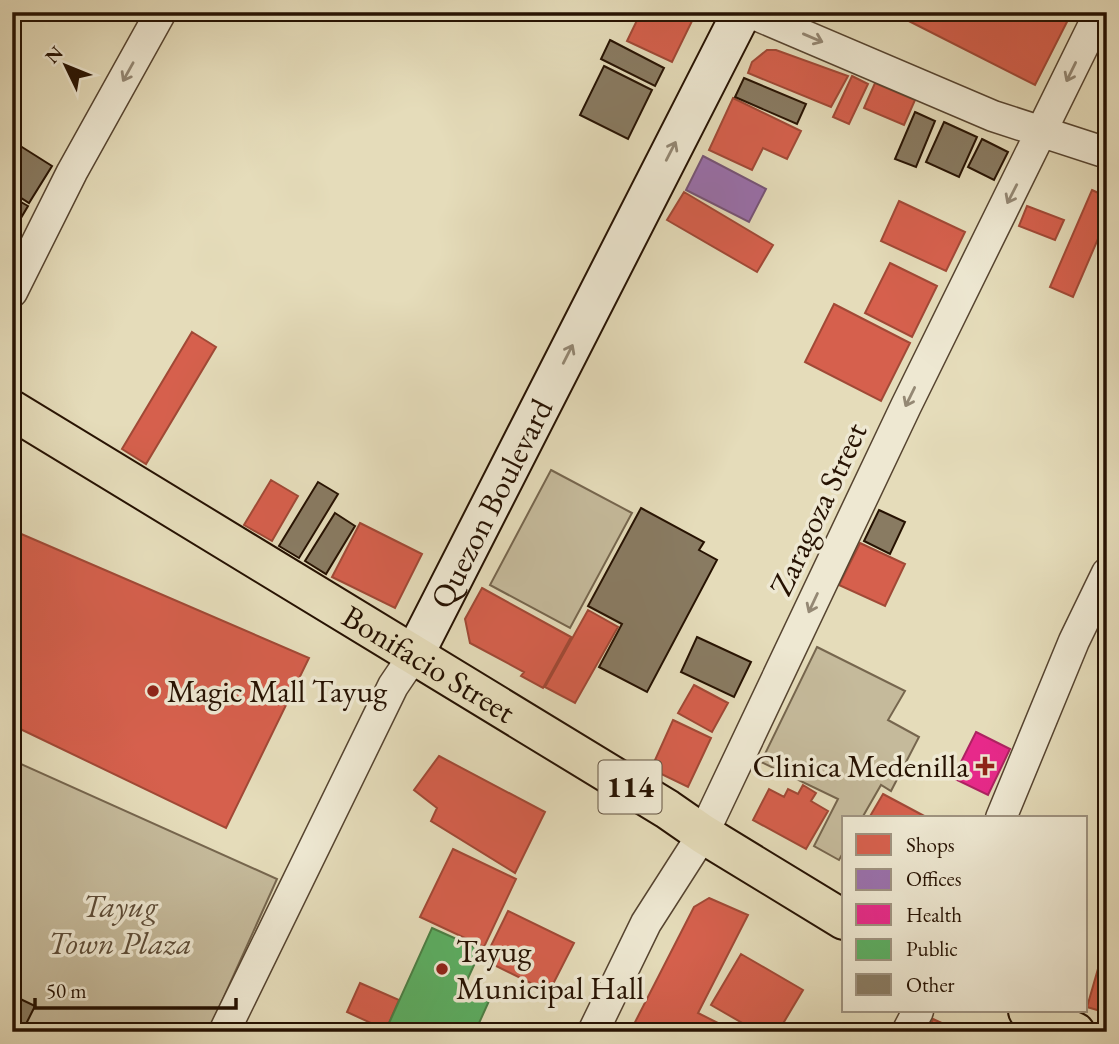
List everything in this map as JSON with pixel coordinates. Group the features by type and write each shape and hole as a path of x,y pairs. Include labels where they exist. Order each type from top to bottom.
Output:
{"main road":[{"name":"Quezon Boulevard","path":"414,655 742,12"},
{"name":"Bonifacio Street","path":"12,410 667,808 704,834 842,919"},
{"path":"1030,1012 1075,1032"}],"street":[{"path":"12,292 72,172 161,12"},
{"path":"749,12 993,116 1107,153"},
{"name":"Zaragoza Street","path":"593,1032 646,923 704,834 906,406 1100,12"},
{"path":"1002,816 1074,641 1107,573"},
{"name":"Quezon Boulevard","path":"224,1032 393,686 414,655"},
{"path":"907,1032 917,1012"}],"green space":[{"path":"551,470 632,513 570,628 490,585"},
{"path":"817,647 905,691 888,720 919,737 891,791 881,785 863,816 842,816 842,855 839,860 814,846 838,799 761,762"},
{"name":"Tayug Town Plaza","path":"12,760 277,879 208,1032 12,1032"}],"building: Shops":[{"path":"641,12 685,12 694,17 672,62 627,41"},
{"path":"891,12 1072,12 1035,85"},
{"path":"767,50 776,50 848,76 831,107 748,73 752,62"},
{"path":"852,76 868,84 849,124 833,117"},
{"path":"875,83 915,100 904,125 864,108"},
{"path":"733,98 801,131 787,159 763,148 752,170 709,150"},
{"path":"1092,190 1107,197 1107,218 1073,297 1050,287"},
{"path":"684,192 773,245 757,272 667,220"},
{"path":"899,201 965,232 946,271 881,241"},
{"path":"1027,206 1064,220 1055,240 1019,226"},
{"path":"890,263 937,286 912,337 865,313"},
{"path":"834,304 910,343 881,401 805,362"},
{"path":"192,332 216,347 146,464 122,449"},
{"path":"271,480 298,496 272,541 244,525"},
{"path":"360,523 422,554 395,608 332,577"},
{"name":"Magic Mall Tayug","path":"12,530 309,658 226,828 12,725"},
{"path":"860,543 905,564 885,606 839,585"},
{"path":"482,588 571,637 543,688 521,676 524,672 470,643 465,619"},
{"path":"588,610 618,627 575,703 545,687"},
{"path":"694,685 728,703 712,732 678,713"},
{"path":"673,720 711,738 688,787 651,769"},
{"path":"439,756 545,812 515,873 431,821 437,808 414,790"},
{"path":"803,785 816,793 811,801 828,811 806,849 753,820 769,789 784,797 788,789 798,794"},
{"path":"883,794 924,816 870,816"},
{"path":"453,849 516,879 484,947 420,917"},
{"path":"709,898 748,915 698,1013 736,1032 630,1032 694,907"},
{"path":"508,911 574,943 549,992 484,960"},
{"path":"741,954 803,990 778,1032 758,1032 711,1005"},
{"path":"1102,955 1107,956 1107,1013 1088,1007"},
{"path":"360,983 399,1000 386,1030 347,1012"},
{"path":"933,1019 961,1032 927,1032"}],"building: Offices":[{"path":"703,156 766,189 749,222 686,190"}],"building: Health":[{"path":"976,732 1010,749 988,795 953,778"}],"building: Public":[{"name":"Tayug Municipal Hall","path":"432,928 481,950 463,989 489,1001 475,1032 385,1032"}],"building: Other":[{"path":"610,40 664,68 655,86 601,59"},
{"path":"604,66 652,90 628,139 580,115"},
{"path":"744,78 806,104 797,124 735,97"},
{"path":"915,112 935,121 916,167 895,159"},
{"path":"944,122 977,137 959,177 926,162"},
{"path":"982,139 1008,152 994,180 968,167"},
{"path":"14,142 52,166 29,203 12,192"},
{"path":"12,197 28,206 12,233"},
{"path":"318,482 338,494 299,558 279,546"},
{"path":"641,508 704,542 699,550 717,560 647,692 599,667 622,624 588,606"},
{"path":"879,510 905,522 890,554 864,541"},
{"path":"335,513 355,526 326,574 305,561"},
{"path":"697,637 751,662 734,697 681,672"},
{"path":"12,995 35,1006 22,1032 12,1032"}],"place":[{"name":"Magic Mall Tayug","path":"153,691"},
{"name":"Clinica Medenilla","path":"985,766"},
{"name":"Tayug Municipal Hall","path":"442,969"}]}
